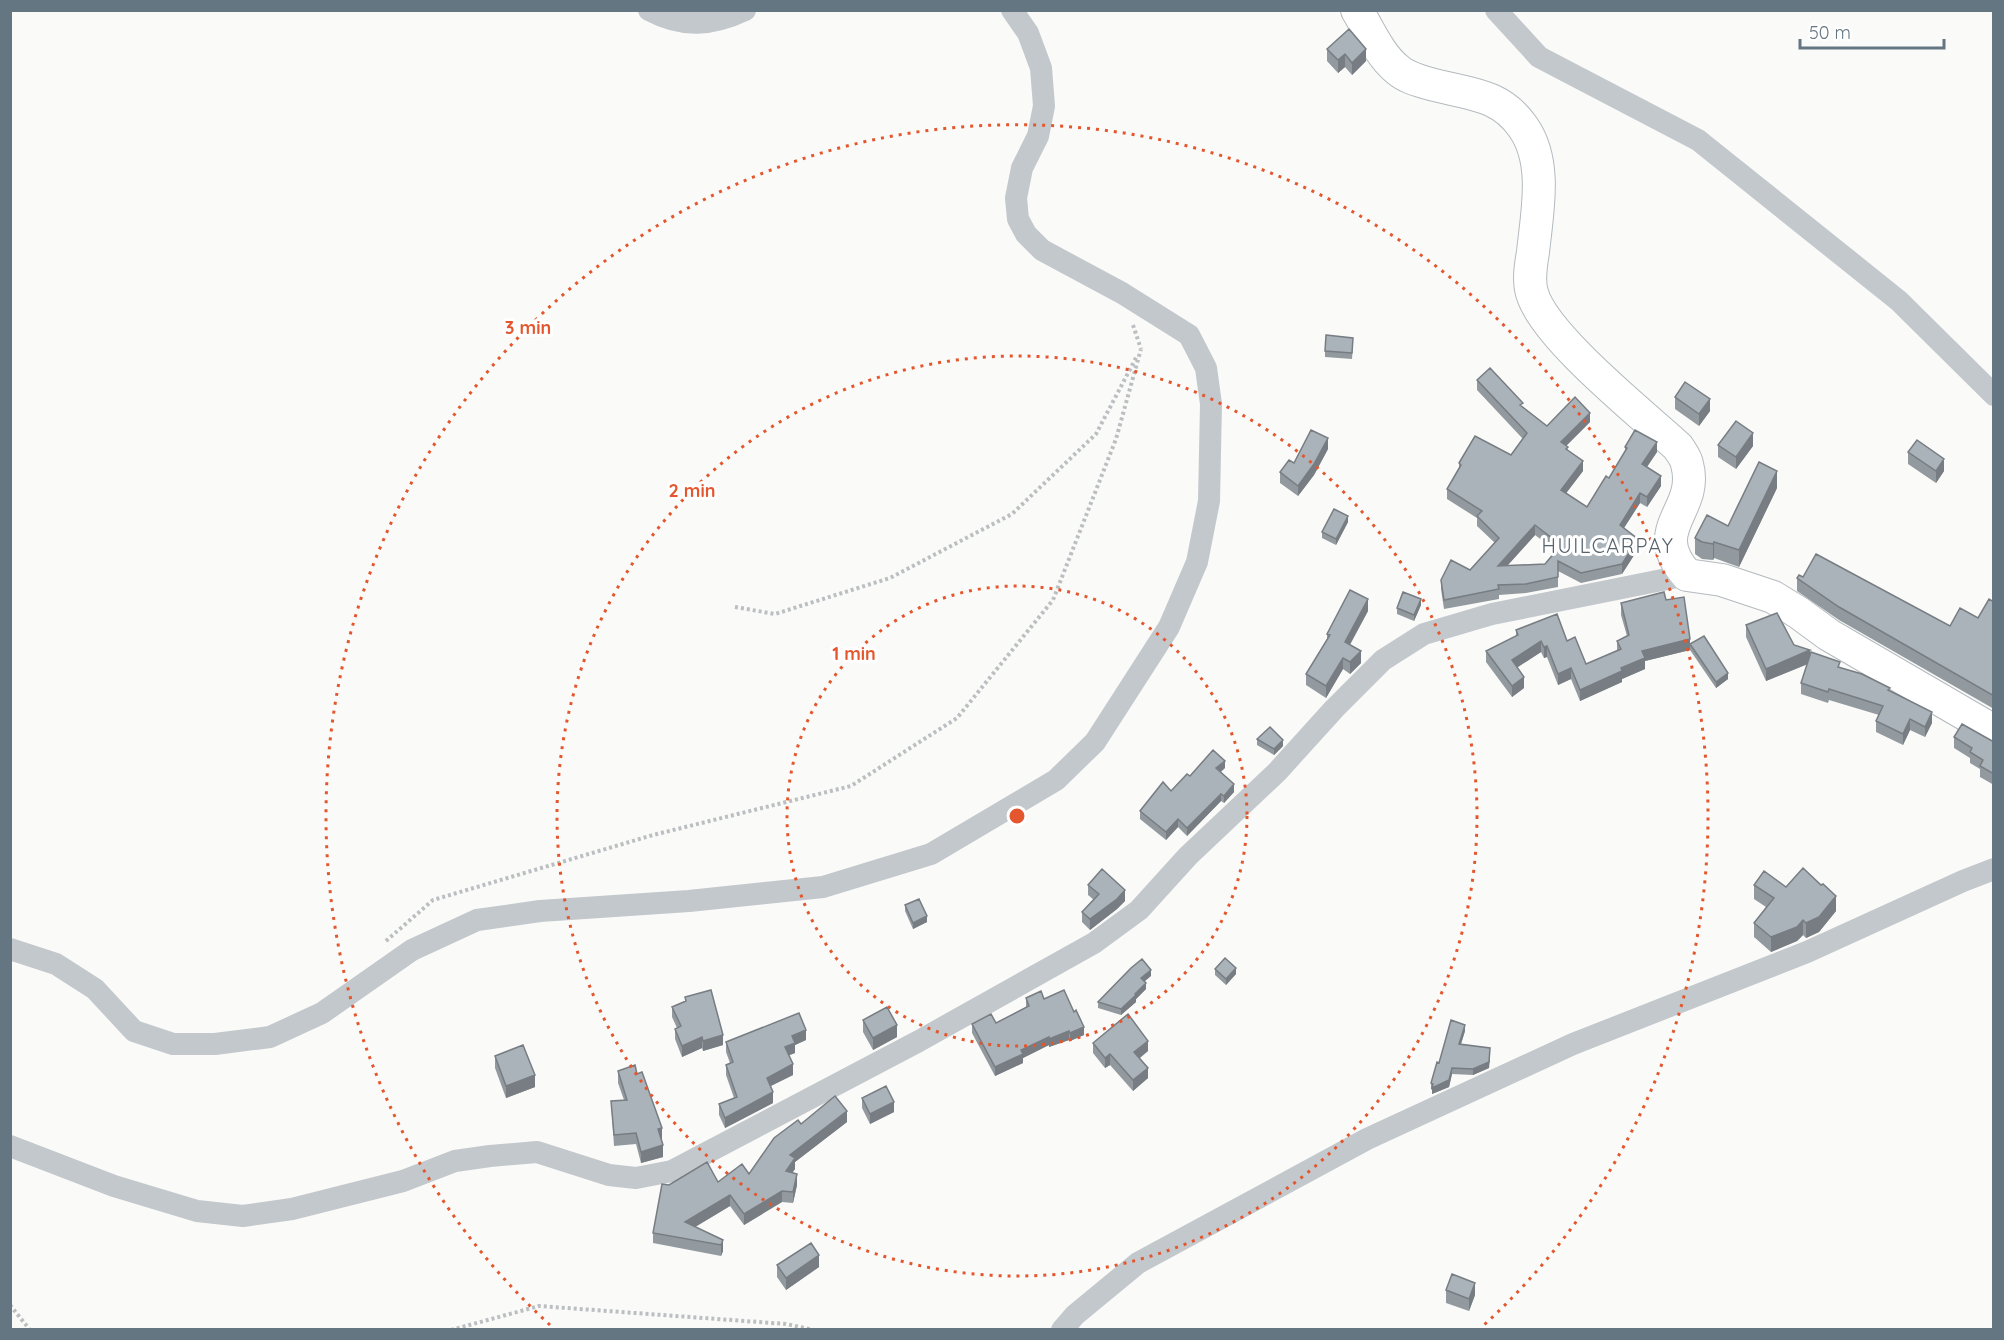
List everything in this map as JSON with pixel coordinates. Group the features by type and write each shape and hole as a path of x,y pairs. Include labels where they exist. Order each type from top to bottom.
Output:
{"main road":[{"path":"1357,10 1378,45 1399,72 1431,84 1484,97 1509,109 1525,129 1536,156 1538,190 1530,271 1531,292 1540,311 1554,331 1678,447 1683,455 1687,464 1686,499 1672,530 1671,544 1672,556 1687,575 1722,580 1773,597 1799,612 1829,635 1994,731"}],"street":[{"path":"649,10 663,18 698,23 724,20 745,10"},
{"path":"10,949 56,964 95,989 134,1031 173,1044 215,1044 270,1037 322,1013 412,950 477,920 540,911 688,901 823,887 931,854 1056,780 1095,742 1169,627 1197,562 1209,501 1211,404 1206,368 1189,335 1122,293 1042,250 1026,234 1018,219 1016,198 1022,168 1038,136 1044,106 1041,68 1028,33 1012,10"},
{"path":"1496,10 1539,57 1698,140 1899,301 1994,395"},
{"path":"10,1146 114,1185 197,1211 243,1216 303,1206 403,1181 454,1161 490,1156 537,1152 609,1175 636,1178 672,1171 920,1041 1094,943 1139,910 1188,856 1277,772 1334,709 1383,660 1424,634 1492,614 1687,575"},
{"path":"1062,1329 1137,1263 1367,1139 1573,1044 1807,952 1962,880 1994,869"}],"path":[{"path":"383,944 433,900 653,835 851,786 957,718 1053,600 1116,439 1141,349 1122,293"},
{"path":"735,607 775,614 890,578 1012,514 1096,434 1141,349"},
{"path":"10,1305 30,1329"},
{"path":"451,1329 539,1306 786,1323 814,1329"}],"building":[{"path":"1349,29 1366,49 1352,63 1345,54 1338,60 1327,49"},
{"path":"1326,335 1353,338 1352,353 1325,351"},
{"path":"1490,368 1523,403 1520,405 1547,426 1575,397 1590,413 1561,442 1568,447 1566,449 1583,461 1561,490 1587,507 1606,476 1609,478 1635,430 1657,442 1642,464 1661,476 1647,497 1640,493 1620,525 1638,539 1622,564 1581,573 1558,561 1558,577 1526,584 1498,585 1499,589 1444,600 1441,580 1451,560 1470,570 1499,538 1477,516 1482,511 1447,489 1461,465 1459,463 1475,436 1511,455 1527,433 1477,380","holes":["1535,525 1561,545 1545,564 1498,566"]},
{"path":"1685,382 1710,399 1699,414 1675,397"},
{"path":"1736,421 1753,433 1736,457 1718,445"},
{"path":"1311,430 1328,438 1314,464 1298,486 1280,472 1289,460 1294,463"},
{"path":"1917,440 1944,459 1936,471 1908,452"},
{"path":"1759,462 1777,471 1739,550 1714,542 1713,544 1702,542 1695,538 1707,515 1728,526"},
{"path":"1334,509 1348,516 1336,539 1322,532"},
{"path":"1816,554 1950,626 1960,608 1978,618 1989,599 1994,602 1994,696 1839,607 1797,578 1799,575 1803,577"},
{"path":"1350,590 1368,599 1345,642 1361,651 1350,662 1343,658 1326,686 1306,674 1330,635 1327,634"},
{"path":"1403,592 1421,599 1414,615 1397,608"},
{"path":"1664,592 1666,600 1684,597 1690,639 1642,651 1645,658 1580,690 1571,668 1558,674 1547,646 1544,647 1541,641 1512,660 1524,677 1512,686 1486,651 1518,635 1516,630 1557,614 1567,641 1575,637 1586,664 1621,649 1617,641 1629,635 1621,603"},
{"path":"1777,613 1794,645 1810,650 1766,669 1746,625"},
{"path":"1704,636 1728,673 1716,682 1690,644"},
{"path":"1811,652 1840,662 1838,667 1862,674 1932,712 1925,727 1910,719 1903,734 1876,721 1883,706 1801,683"},
{"path":"1962,724 1994,742 1994,774 1980,766 1983,760 1970,752 1972,748 1954,737"},
{"path":"1270,727 1283,740 1274,749 1257,739"},
{"path":"1213,750 1225,761 1216,768 1234,784 1224,796 1221,794 1187,828 1178,819 1166,832 1140,811 1163,782 1171,791 1187,774 1190,776"},
{"path":"1803,868 1836,896 1819,917 1806,923 1803,920 1797,927 1771,937 1754,923 1774,898 1754,885 1764,871 1786,887"},
{"path":"1102,869 1125,890 1117,899 1090,919 1082,912 1099,894 1088,885"},
{"path":"919,899 927,916 913,923 905,905"},
{"path":"1225,958 1236,968 1226,979 1215,969"},
{"path":"1142,959 1151,970 1141,978 1146,983 1136,995 1121,1009 1098,1002 1131,968"},
{"path":"711,990 723,1035 703,1041 702,1037 682,1046 675,1029 681,1026 672,1007 686,1001 685,997"},
{"path":"1064,990 1084,1027 1049,1039 1049,1037 1021,1050 1023,1054 995,1067 972,1024 991,1014 996,1023 1029,1006 1026,998 1041,991 1044,999"},
{"path":"887,1007 897,1025 873,1038 863,1020"},
{"path":"799,1013 806,1030 792,1036 795,1043 785,1047 793,1064 767,1078 773,1092 725,1118 719,1104 737,1097 726,1065 733,1062 726,1042"},
{"path":"1128,1014 1148,1041 1134,1052 1148,1068 1133,1080 1110,1054 1105,1058 1093,1043"},
{"path":"1451,1020 1465,1025 1459,1044 1490,1048 1489,1062 1473,1069 1452,1068 1449,1080 1432,1088 1431,1083"},
{"path":"523,1045 535,1075 506,1086 495,1056"},
{"path":"635,1065 637,1074 642,1072 662,1128 658,1129 663,1145 641,1152 636,1133 614,1135 611,1101 627,1100 618,1071"},
{"path":"886,1086 894,1102 870,1114 862,1098"},
{"path":"835,1096 847,1111 790,1155 795,1158 786,1171 797,1174 793,1192 782,1191 744,1214 730,1195 685,1222 723,1240 721,1245 653,1233 662,1184 669,1185 707,1162 718,1182 742,1164 749,1174 774,1138 798,1120 801,1124"},
{"path":"811,1243 819,1255 786,1278 777,1265"},
{"path":"1452,1274 1475,1283 1469,1299 1446,1290"}],"district":[{"name":"HUILCARPAY","path":"1608,546"}]}
